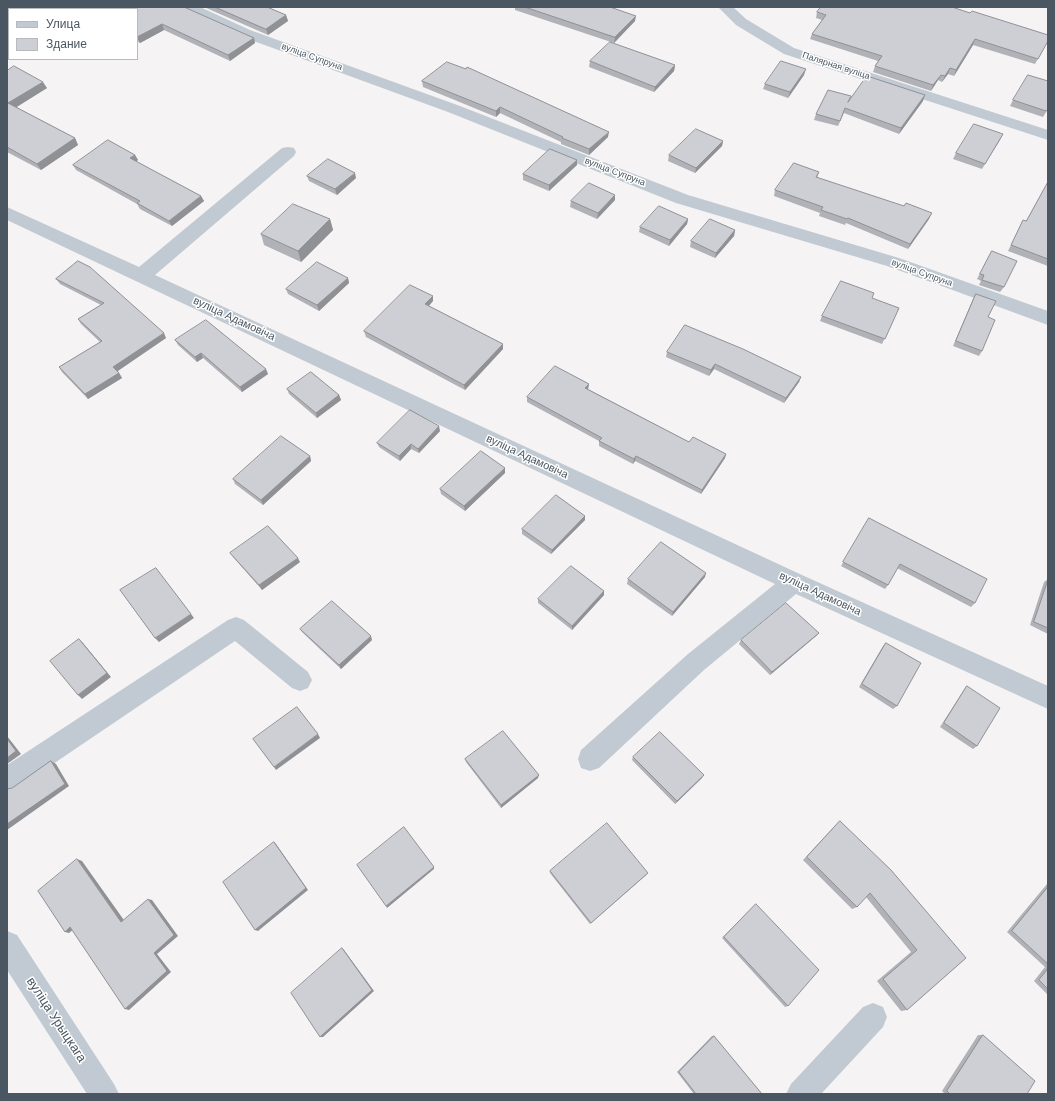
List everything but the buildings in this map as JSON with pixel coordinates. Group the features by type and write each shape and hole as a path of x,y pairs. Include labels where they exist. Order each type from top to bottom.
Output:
{"street":[{"name":"вуліца Супруна","path":"188,7 246,33 454,110 682,198 893,262 1048,318"},
{"name":"Палярная вуліца","path":"725,7 741,22 789,51 1048,135"},
{"path":"141,276 288,152"},
{"name":"вуліца Адамовіча","path":"7,213 794,582 1048,698"},
{"path":"590,759 696,662 794,582"},
{"path":"7,780 236,627 300,680"},
{"name":"вуліца Урыцкага","path":"7,945 104,1094"},
{"path":"801,1094 873,1017"}]}
